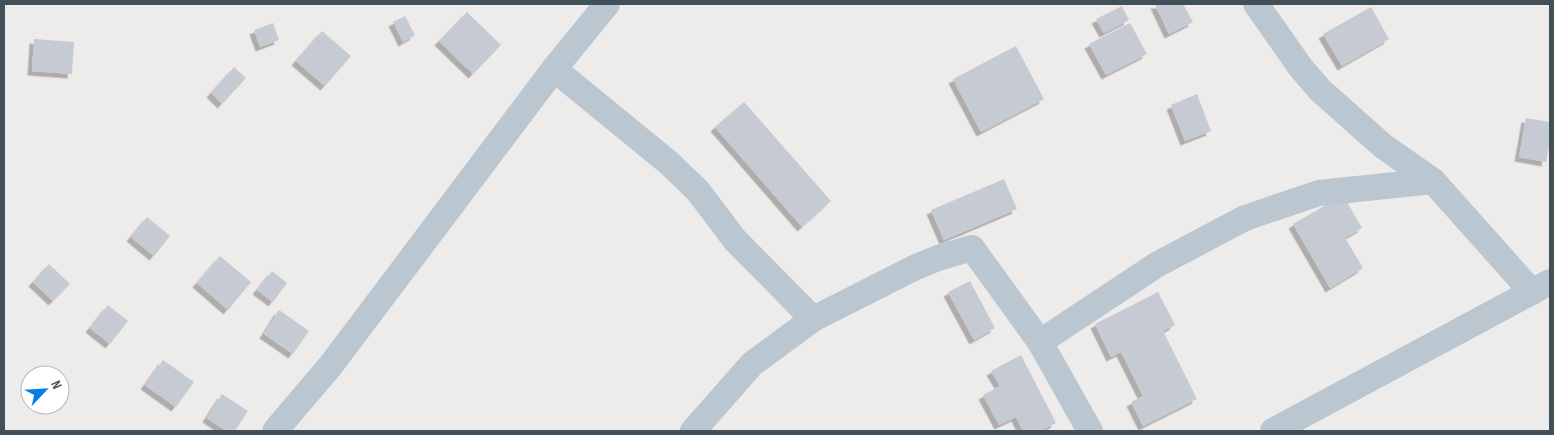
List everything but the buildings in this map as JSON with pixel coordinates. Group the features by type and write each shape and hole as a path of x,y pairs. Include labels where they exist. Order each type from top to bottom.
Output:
{"street":[{"path":"275,431 331,365 554,69 606,4"},
{"path":"1256,4 1301,68 1320,90 1383,146 1432,181 1541,287 1277,430"},
{"path":"554,69 669,162 698,192 735,240 813,319"},
{"path":"1040,342 1158,264 1245,218 1319,193 1432,181"},
{"path":"693,431 752,364 813,319 916,267 972,248 1040,342 1090,431"}]}
